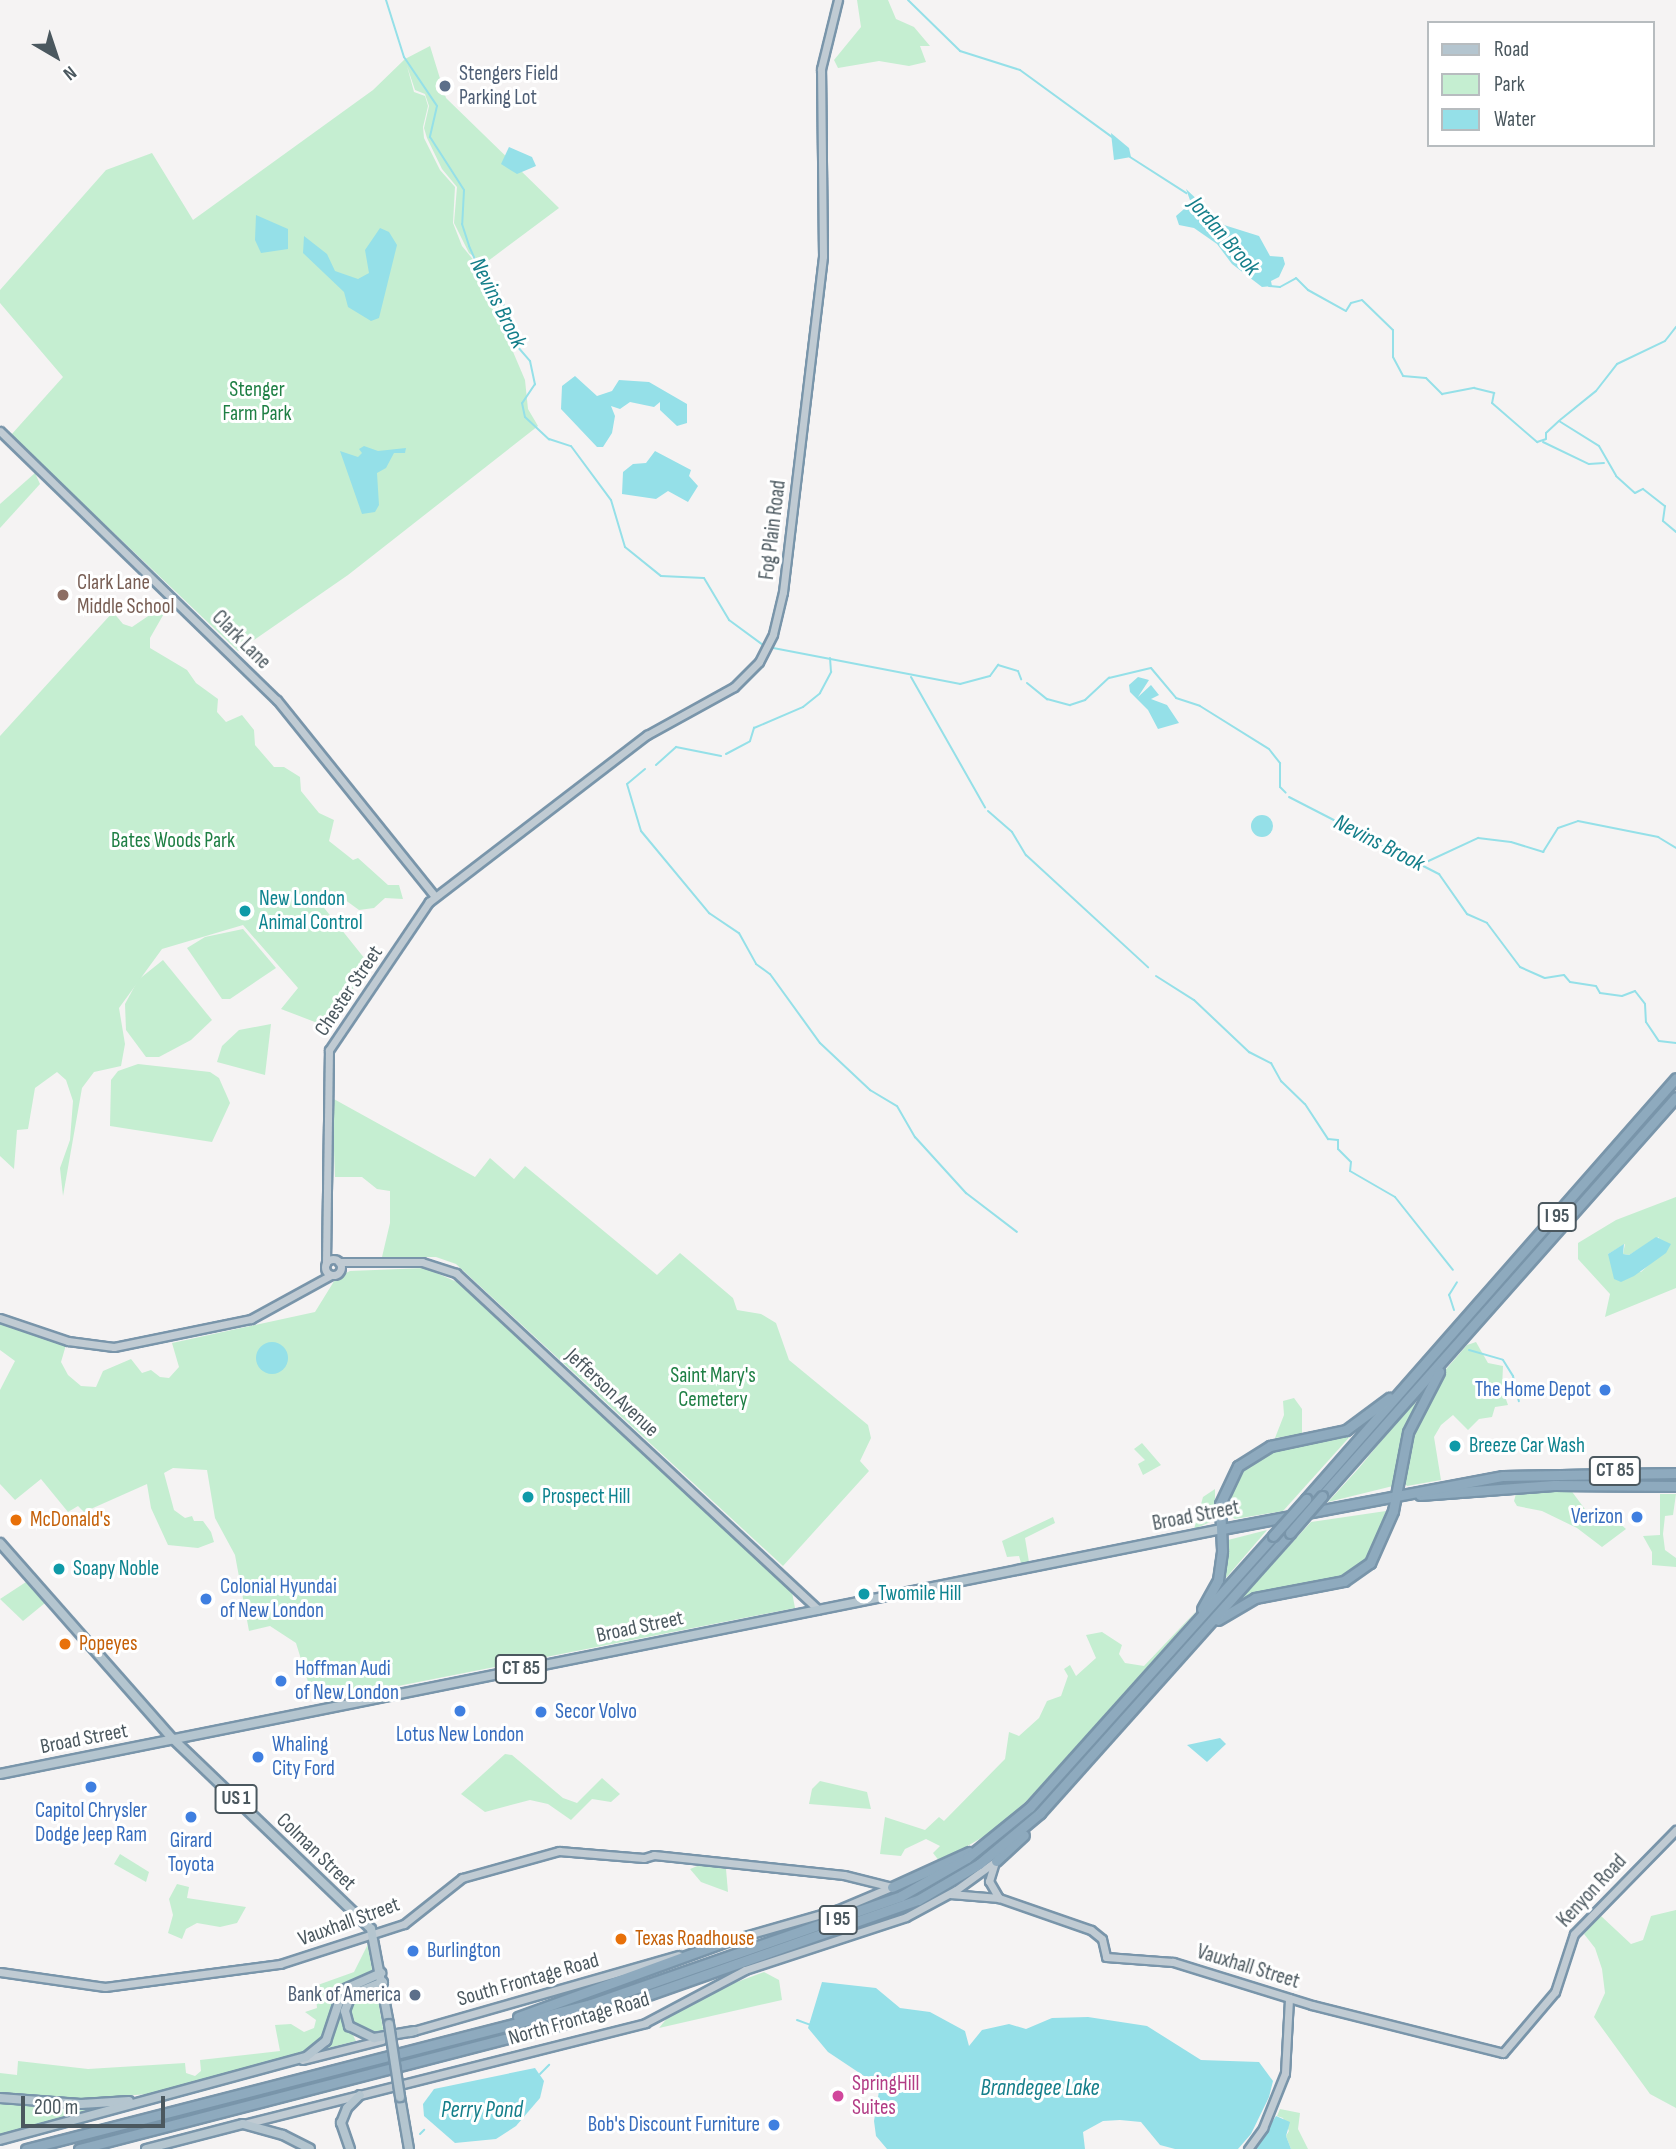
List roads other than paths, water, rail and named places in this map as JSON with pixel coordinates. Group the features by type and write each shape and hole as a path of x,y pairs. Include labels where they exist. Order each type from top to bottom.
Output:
{"highway":[{"name":"I 95","path":"26,2149 605,1999 857,1914 933,1879 989,1842 1045,1793 1676,1078"},
{"name":"I 95","path":"79,2149 569,2022 739,1960 871,1920 956,1880 1042,1811 1676,1097"},
{"path":"1188,1646 1227,1612 1255,1598 1354,1577 1376,1555 1396,1499 1402,1454 1419,1405 1493,1303"},
{"path":"1177,1645 1218,1580 1222,1495 1238,1466 1270,1446 1323,1438 1354,1425 1435,1353"},
{"name":"CT 85","path":"1420,1495 1444,1486 1528,1474 1676,1473"},
{"name":"CT 85","path":"1396,1499 1541,1485 1676,1486"},
{"name":"Broad Street","path":"1222,1529 1396,1499"},
{"path":"996,1861 1042,1811"},
{"path":"892,1887 989,1842"},
{"path":"473,2034 730,1940"}],"main road":[{"name":"Fog Plain Road","path":"434,895 647,735 734,687 768,647 783,592 818,307 825,184 821,69 838,0"},
{"name":"Clark Lane","path":"0,431 277,699 434,895"},
{"name":"Chester Street","path":"325,1265 329,1050 434,895"},
{"name":"Chester Street","path":"327,1243 338,1261"},
{"name":"Jefferson Avenue","path":"338,1261 356,1265 422,1262 456,1273 818,1609"},
{"path":"325,1265 338,1261"},
{"path":"325,1265 335,1274 338,1261"},
{"name":"Jefferson Avenue","path":"310,1287 325,1265"},
{"name":"Jefferson Avenue","path":"0,1318 68,1341 114,1347 243,1321 281,1306 310,1287 356,1265"},
{"name":"Broad Street","path":"0,1774 1222,1529"},
{"name":"Colman Street","path":"0,1543 173,1739 374,1935"},
{"name":"Kenyon Road","path":"1503,2053 1555,1992 1574,1934 1676,1830"},
{"name":"Vauxhall Street","path":"0,1972 105,1987 280,1964 374,1935 411,1919 462,1878 535,1855 582,1850 860,1877 892,1887"},
{"path":"996,1861 989,1879 999,1898"},
{"name":"North Frontage Road","path":"145,2149 636,2026 737,1973 874,1930 950,1894 996,1861"},
{"path":"860,1877 867,1888 864,1900"},
{"name":"South Frontage Road","path":"170,2094 414,2031 864,1900 892,1887"},
{"path":"950,1894 999,1898"},
{"name":"Vauxhall Street","path":"999,1898 1095,1931 1102,1938 1106,1956 1173,1962 1289,1998 1503,2053"},
{"path":"374,1935 409,2149"},
{"path":"382,1978 351,1995 345,2007 349,2026 374,2038 414,2031"},
{"path":"294,2062 323,2045 342,1990 382,1978"},
{"path":"1248,2149 1263,2128 1285,2073 1289,1998"},
{"path":"0,2098 102,2104 170,2094"},
{"path":"0,2140 170,2094"},
{"path":"350,2149 341,2123 347,2108 360,2095"},
{"path":"243,2124 283,2134 310,2149"}],"water":[{"path":"1111,133 1129,148 1131,157 1114,160"},
{"path":"509,147 532,157 536,166 517,174 501,164"},
{"path":"1186,189 1224,225 1259,236 1270,256 1283,257 1285,264 1279,277 1271,281 1272,286 1262,287 1232,264 1217,244 1194,228 1179,225 1176,216 1191,203"},
{"path":"256,215 288,229 288,249 261,253 255,240"},
{"path":"380,228 389,232 397,245 379,318 371,321 348,307 344,292 303,253 304,236 327,254 335,271 358,279 369,273 365,250"},
{"path":"575,376 597,396 612,391 619,380 649,382 687,404 687,423 677,426 660,410 660,402 654,407 630,402 620,409 611,406 615,416 612,433 603,447 597,447 561,409 562,386"},
{"path":"364,446 378,451 406,448 405,453 394,453 386,468 377,473 379,505 375,512 362,514 340,451 358,457 362,453 359,449"},
{"path":"655,451 691,470 689,476 698,486 688,502 668,491 656,499 622,494 623,472 633,464 646,463"},
{"path":"1138,677 1149,680 1138,697 1151,685 1159,695 1151,699 1167,705 1179,723 1158,729 1148,710 1130,692 1129,685"},
{"path":"1262,815 1270,818 1273,826 1270,834 1262,837 1254,834 1251,826 1254,818"},
{"path":"1656,1237 1671,1244 1666,1253 1634,1276 1621,1282 1614,1279 1608,1254 1624,1244 1623,1254 1629,1255"},
{"path":"272,1342 283,1347 288,1358 283,1369 272,1374 261,1369 256,1358 261,1347"},
{"path":"1220,1738 1226,1744 1207,1762 1187,1745"},
{"name":"Brandegee Lake","path":"822,1982 876,1988 900,2008 930,2012 965,2031 969,2046 982,2030 1009,2024 1026,2029 1052,2018 1088,2017 1147,2026 1201,2060 1259,2062 1273,2081 1269,2097 1251,2134 1238,2149 1175,2149 1160,2145 1141,2122 1120,2120 1103,2121 1083,2132 1085,2149 887,2149 876,2136 874,2121 879,2091 873,2082 828,2052 808,2028"},
{"name":"Perry Pond","path":"535,2068 544,2081 540,2098 516,2126 496,2139 455,2143 424,2116 423,2104 434,2089"},
{"path":"1276,2116 1290,2122 1286,2136 1291,2149 1254,2149"}],"waterway":[{"name":"Nevins Brook","path":"386,0 404,57 437,106 430,137 464,190 462,224 469,246 490,293 502,302 514,325 512,336 517,346 530,361 535,384 522,403 525,417 549,439 571,446 611,500 625,547 661,576 704,578 729,620 763,645"},
{"name":"Jordan Brook","path":"908,0 960,51 1020,70 1112,137"},
{"name":"Jordan Brook","path":"1130,157 1186,193"},
{"name":"Jordan Brook","path":"1269,286 1280,287 1296,278 1308,290 1346,311 1351,303 1362,300 1393,330 1393,357 1403,376 1426,378 1442,394 1474,388 1494,393 1492,403 1537,442 1546,439 1546,433 1559,421 1599,446 1616,476 1635,493 1643,489 1665,506 1663,521 1676,532"},
{"path":"1560,420 1596,391 1617,364 1665,341 1676,327"},
{"name":"Jordan Brook","path":"1543,442 1589,464 1604,463"},
{"name":"Nevins Brook","path":"768,647 960,684 990,676 998,665 1018,671 1021,679"},
{"path":"726,754 750,741 754,728 803,707 820,693 831,672 830,658"},
{"name":"Nevins Brook","path":"1027,683 1047,699 1070,705 1085,700 1109,678 1151,668 1176,698 1200,706 1269,749 1280,763 1280,787 1286,793"},
{"path":"911,677 985,807"},
{"path":"656,765 676,747 721,756"},
{"path":"645,769 627,784 641,831 709,913 739,933 756,964 770,974 820,1043 870,1090 897,1106 915,1137 966,1193 1017,1232"},
{"name":"Nevins Brook","path":"1289,797 1439,874 1467,914 1487,923 1520,967 1545,978 1564,975 1570,982 1596,986 1600,993 1622,996 1635,991 1645,1004 1646,1022 1659,1041 1676,1043"},
{"path":"988,811 1012,832 1026,855 1148,967"},
{"path":"1422,864 1478,838 1511,842 1543,852 1558,828 1578,821 1658,837 1676,848"},
{"path":"1156,976 1194,1000 1249,1052 1271,1063 1281,1081 1305,1104 1328,1139 1338,1140 1338,1149 1351,1162 1350,1171 1395,1197 1453,1270"},
{"path":"1454,1310 1449,1295 1457,1282"},
{"path":"1469,1350 1503,1360 1513,1376 1519,1401"},
{"path":"797,2020 811,2025"},
{"path":"540,2074 549,2065"},
{"path":"420,2134 424,2130"}],"place":[{"name":"Stengers Field Parking Lot","path":"445,86"},
{"name":"Clark Lane Middle School","path":"63,595"},
{"name":"New London Animal Control","path":"245,911"},
{"name":"The Home Depot","path":"1605,1390"},
{"name":"Breeze Car Wash","path":"1455,1446"},
{"name":"Prospect Hill","path":"528,1497"},
{"name":"Verizon","path":"1637,1517"},
{"name":"McDonald's","path":"16,1520"},
{"name":"Soapy Noble","path":"59,1569"},
{"name":"Twomile Hill","path":"864,1594"},
{"name":"Colonial Hyundai of New London","path":"206,1599"},
{"name":"Popeyes","path":"65,1644"},
{"name":"Hoffman Audi of New London","path":"281,1681"},
{"name":"Lotus New London","path":"460,1711"},
{"name":"Secor Volvo","path":"541,1712"},
{"name":"Whaling City Ford","path":"258,1757"},
{"name":"Capitol Chrysler Dodge Jeep Ram","path":"91,1787"},
{"name":"Girard Toyota","path":"191,1817"},
{"name":"Texas Roadhouse","path":"621,1939"},
{"name":"Burlington","path":"413,1951"},
{"name":"Bank of America","path":"415,1995"},
{"name":"SpringHill Suites","path":"838,2096"},
{"name":"Bob's Discount Furniture","path":"774,2125"}],"park label":[{"name":"Stenger Farm Park","path":"257,402"},
{"name":"Bates Woods Park","path":"173,841"},
{"name":"Saint Mary's Cemetery","path":"713,1388"}]}
